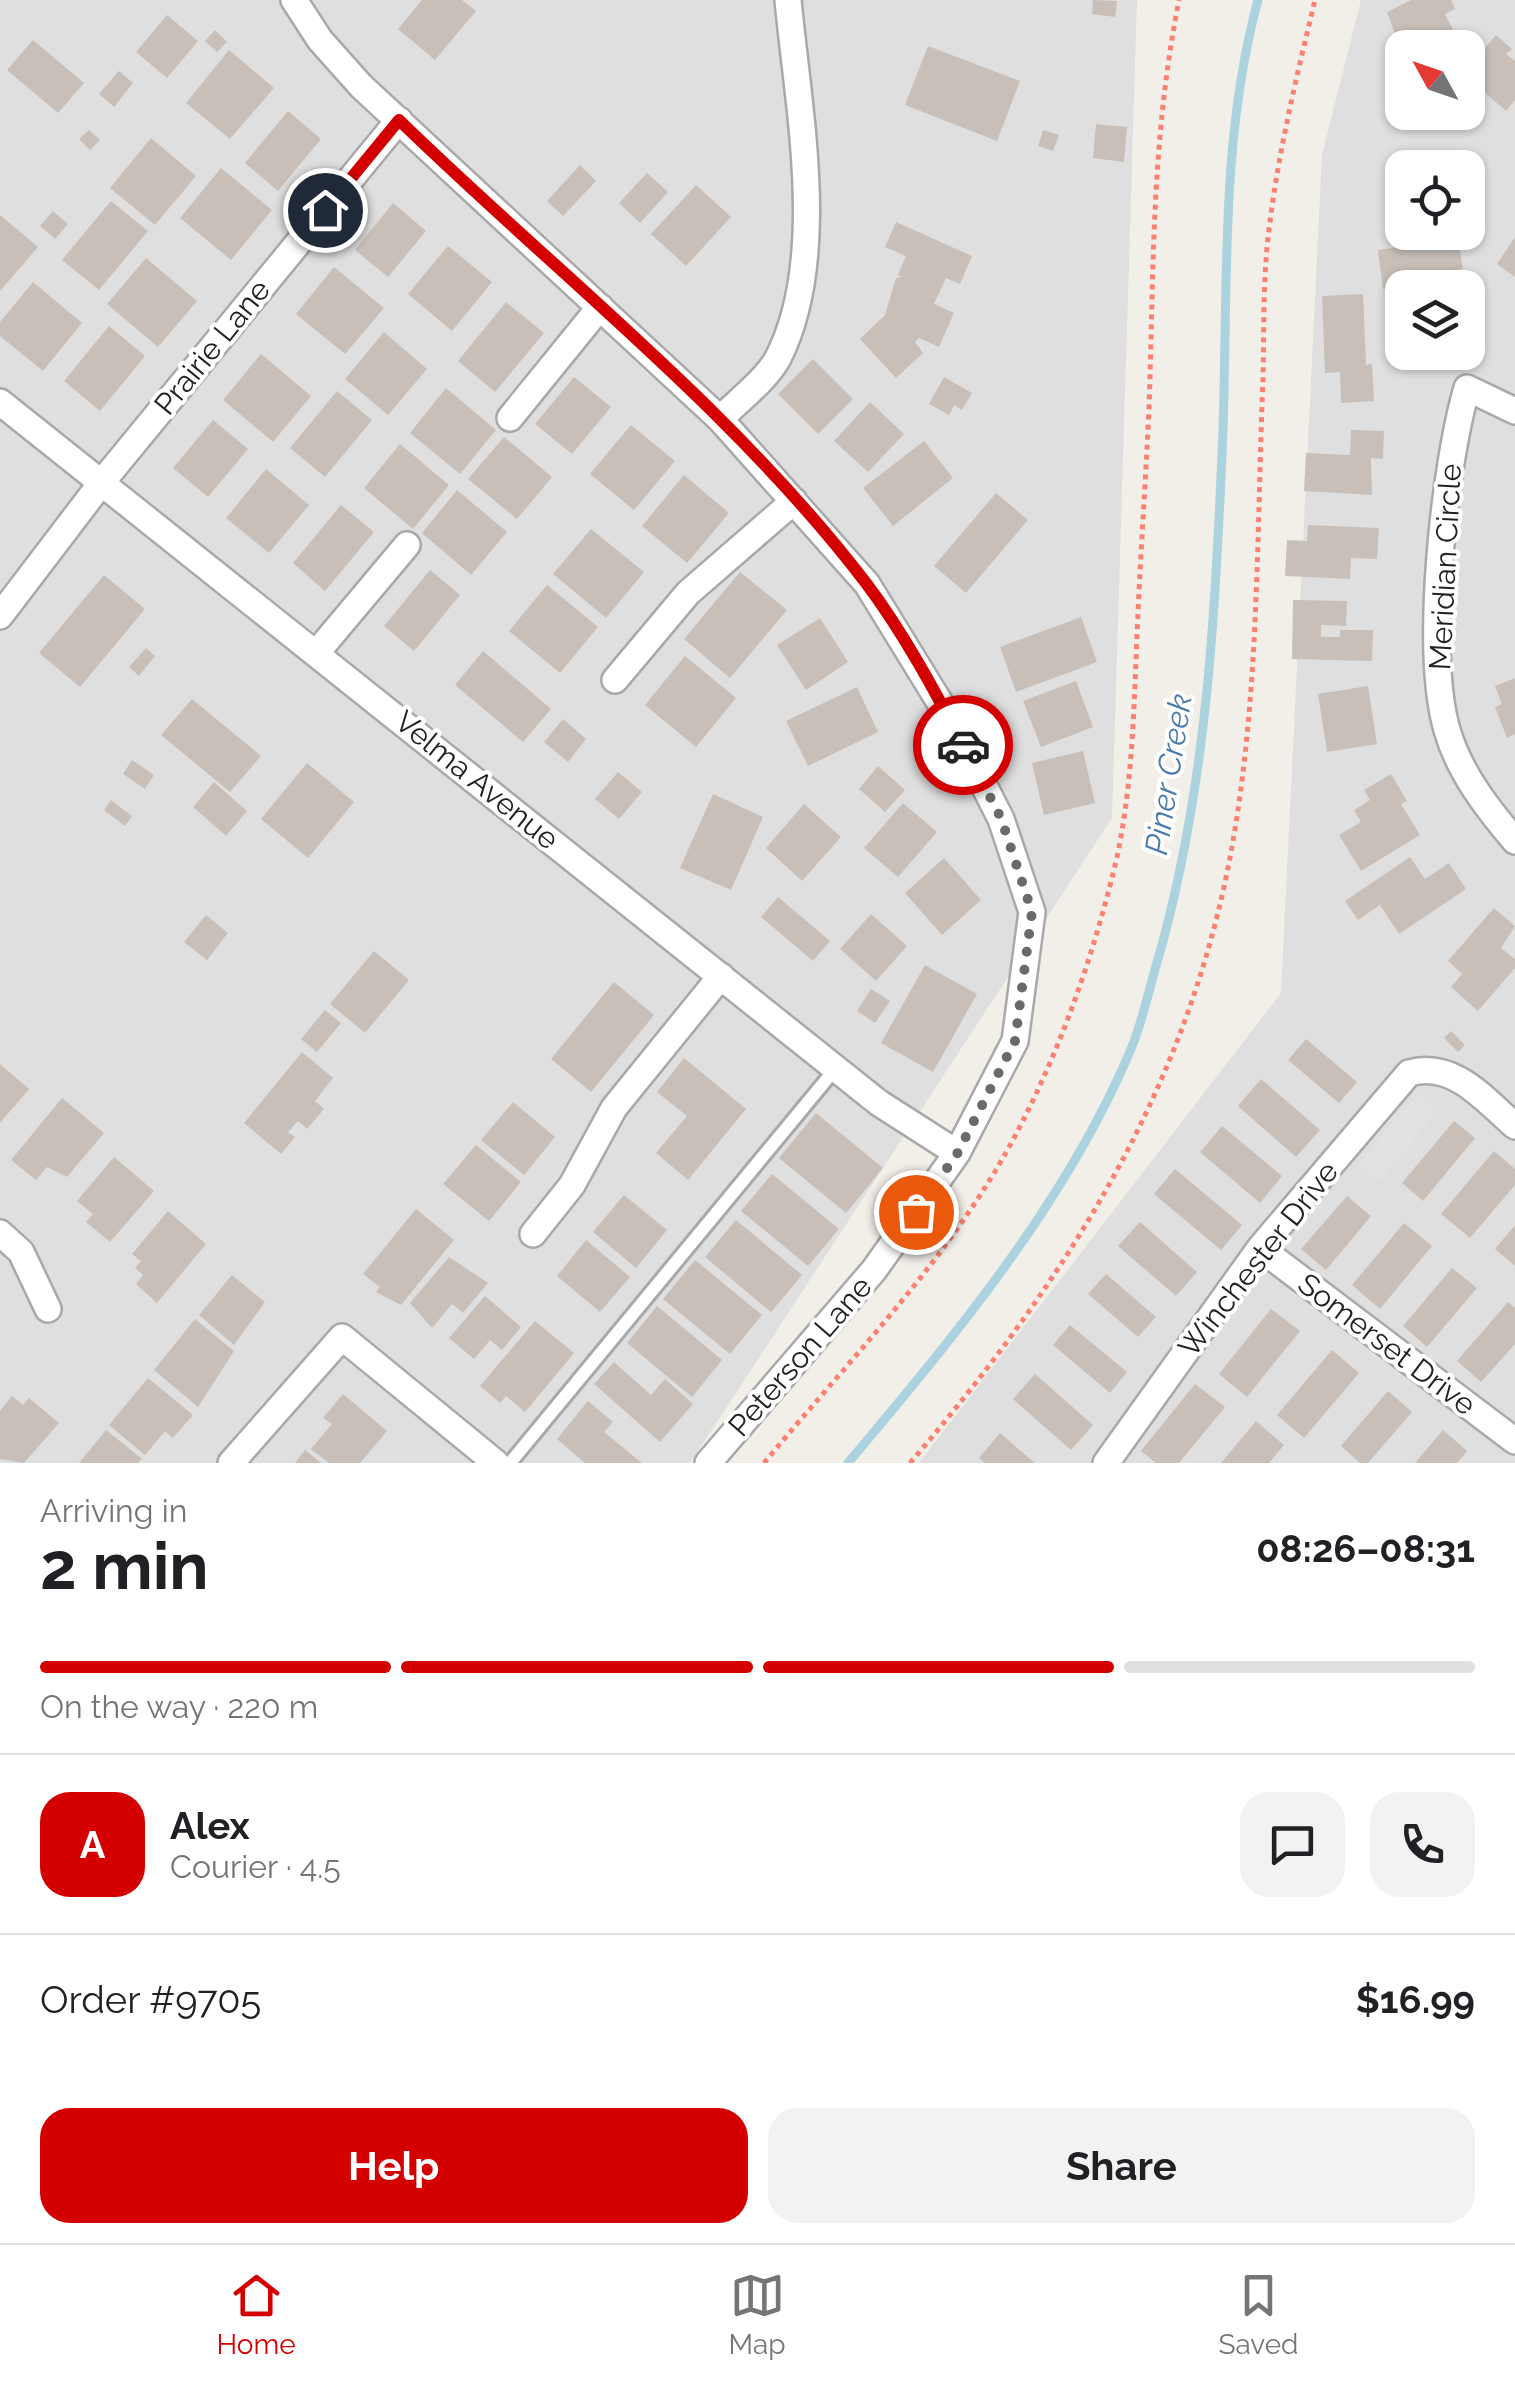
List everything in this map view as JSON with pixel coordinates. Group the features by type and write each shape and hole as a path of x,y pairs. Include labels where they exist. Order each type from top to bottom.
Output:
{"street":[{"name":"Peterson Lane","path":"294,0 320,40 399,120 720,420 867,584 950,719 1001,818 1032,912 1015,1041 957,1154 874,1270 708,1463"},
{"path":"720,420 776,362 798,311 806,200 788,0"},
{"name":"Prairie Lane","path":"0,616 102,482 399,120"},
{"path":"510,418 600,308"},
{"name":"Meridian Circle","path":"1515,411 1467,388 1451,441 1436,650 1447,731 1466,774 1515,841"},
{"name":"Velma Avenue","path":"0,402 318,651 879,1103 957,1154"},
{"path":"616,680 688,593 794,501"},
{"path":"318,651 407,545"},
{"path":"533,1234 572,1185 614,1108 721,976"},
{"name":"Winchester Drive","path":"1110,1462 1260,1248 1398,1084 1423,1069 1464,1082 1515,1126"},
{"path":"0,1233 21,1252 48,1309"},
{"name":"Somerset Drive","path":"1260,1248 1515,1441"},
{"path":"231,1463 342,1337 496,1463"}],"lane":[{"path":"510,1463 836,1068"}],"path":[{"path":"764,1463 952,1235 985,1187 1046,1070 1081,988 1117,854 1130,768 1149,408 1153,178 1160,104 1179,0"},
{"path":"910,1463 1035,1304 1093,1219 1148,1116 1209,940 1236,822 1251,702 1268,241 1282,141 1315,0"}],"shaded area":[{"path":"0,0 1137,0 1112,818 690,1463 0,1463"},
{"path":"1361,0 1515,0 1515,1463 919,1463 1281,993 1322,155"},
{"path":"1417,1094 1437,1111 1380,1181 1359,1163"}],"building":[{"path":"422,0 462,0 476,11 435,60 398,29"},
{"path":"1093,0 1117,1 1115,17 1092,14"},
{"path":"1411,0 1451,0 1455,9 1445,14 1453,30 1394,30 1387,12"},
{"path":"167,15 198,41 167,78 136,52"},
{"path":"215,30 227,42 217,52 205,41"},
{"path":"1496,35 1512,49 1506,54 1515,61 1515,100 1506,111 1485,93 1485,48"},
{"path":"33,40 84,83 58,113 7,70"},
{"path":"928,46 1020,81 997,141 905,105"},
{"path":"229,50 274,88 230,139 186,103"},
{"path":"119,71 133,83 114,107 99,94"},
{"path":"288,111 321,139 278,191 245,163"},
{"path":"1096,124 1127,127 1124,162 1093,158"},
{"path":"89,130 100,140 90,150 79,139"},
{"path":"1043,130 1059,135 1053,151 1038,146"},
{"path":"151,138 196,176 155,225 110,188"},
{"path":"580,165 596,181 563,216 547,201"},
{"path":"221,168 272,210 231,260 180,218"},
{"path":"647,173 668,192 640,223 619,203"},
{"path":"696,185 731,217 686,266 651,234"},
{"path":"111,201 148,231 99,290 62,260"},
{"path":"393,203 426,231 388,277 355,250"},
{"path":"53,211 68,224 55,239 40,226"},
{"path":"0,215 38,247 0,291"},
{"path":"896,222 972,256 960,284 946,278 934,304 954,313 939,347 919,338 915,342 923,353 896,378 860,339 885,315 896,278 902,277 898,275 906,256 885,247"},
{"path":"1515,237 1515,277 1497,264"},
{"path":"448,246 492,282 452,331 408,294"},
{"path":"1378,250 1460,250 1463,269 1385,270 1383,289"},
{"path":"146,258 197,301 158,347 107,304"},
{"path":"334,267 384,308 345,354 296,314"},
{"path":"33,282 82,323 43,371 0,336 0,322"},
{"path":"1363,294 1366,365 1372,364 1374,401 1341,403 1340,372 1325,373 1322,296"},
{"path":"506,302 544,333 495,392 458,361"},
{"path":"109,326 145,356 100,411 64,381"},
{"path":"384,332 427,369 388,415 345,379"},
{"path":"261,354 311,396 273,442 223,400"},
{"path":"813,359 853,399 818,434 778,394"},
{"path":"574,377 611,407 572,454 535,424"},
{"path":"944,377 972,393 962,410 954,405 949,415 929,404"},
{"path":"446,388 496,430 460,474 410,433"},
{"path":"337,391 372,420 325,477 290,448"},
{"path":"870,402 904,434 868,472 834,441"},
{"path":"213,420 248,449 208,497 173,468"},
{"path":"631,425 675,461 634,510 590,474"},
{"path":"1351,430 1384,431 1383,459 1371,458 1372,495 1304,491 1306,453 1350,455"},
{"path":"504,437 552,477 517,519 468,479"},
{"path":"924,441 953,478 893,526 863,488"},
{"path":"400,444 449,485 413,529 364,488"},
{"path":"266,469 309,505 269,553 226,518"},
{"path":"684,475 729,513 687,563 642,526"},
{"path":"457,490 507,532 471,575 422,533"},
{"path":"996,493 1028,520 966,593 934,566"},
{"path":"341,505 374,532 325,591 293,563"},
{"path":"1308,525 1379,528 1377,559 1351,558 1350,579 1285,576 1287,540 1307,541"},
{"path":"591,529 644,572 606,618 553,574"},
{"path":"430,570 460,595 414,651 384,626"},
{"path":"740,572 787,610 730,678 684,639"},
{"path":"104,575 145,609 80,687 39,653"},
{"path":"547,585 598,627 560,673 509,631"},
{"path":"1293,600 1347,601 1346,626 1321,625 1321,637 1340,637 1340,630 1373,630 1372,661 1292,659"},
{"path":"1081,617 1097,662 1016,692 1000,647"},
{"path":"820,618 848,662 806,690 777,645"},
{"path":"146,648 155,656 139,676 129,667"},
{"path":"483,651 551,709 523,742 455,685"},
{"path":"685,656 736,698 696,747 645,705"},
{"path":"1515,678 1515,734 1507,738 1495,707 1502,704 1495,686"},
{"path":"1076,681 1093,727 1041,747 1023,701"},
{"path":"1368,686 1377,744 1327,752 1318,694"},
{"path":"857,687 878,732 808,766 786,721"},
{"path":"192,699 261,756 230,792 161,735"},
{"path":"563,719 586,739 568,762 544,742"},
{"path":"1083,751 1095,803 1044,815 1032,763"},
{"path":"132,760 154,775 145,789 123,774"},
{"path":"307,763 354,802 308,858 261,819"},
{"path":"878,766 905,790 885,812 859,789"},
{"path":"618,772 642,792 619,819 595,799"},
{"path":"1391,774 1407,801 1401,804 1420,835 1361,871 1339,835 1361,822 1354,810 1370,800 1364,790"},
{"path":"214,782 247,811 226,836 193,807"},
{"path":"713,794 763,817 731,890 680,868"},
{"path":"111,800 132,816 125,826 104,810"},
{"path":"903,803 937,832 898,877 864,848"},
{"path":"804,804 841,837 802,881 766,848"},
{"path":"1410,857 1425,879 1449,863 1466,889 1399,934 1380,905 1358,920 1345,901"},
{"path":"944,858 981,900 942,935 905,893"},
{"path":"778,897 830,941 813,961 761,917"},
{"path":"1494,908 1515,926 1501,948 1515,959 1515,968 1478,1011 1451,987 1462,974 1448,961"},
{"path":"871,914 907,946 876,981 840,949"},
{"path":"206,915 228,933 207,960 184,942"},
{"path":"374,951 409,980 365,1033 330,1004"},
{"path":"925,965 977,994 933,1072 881,1043"},
{"path":"614,982 654,1015 591,1092 551,1059"},
{"path":"871,989 890,1001 875,1023 857,1011"},
{"path":"325,1010 341,1023 317,1052 301,1039"},
{"path":"1451,1031 1465,1045 1458,1052 1444,1038"},
{"path":"1306,1039 1357,1082 1339,1103 1288,1060"},
{"path":"302,1052 333,1078 315,1101 324,1109 307,1129 298,1121 288,1132 295,1137 281,1154 244,1123"},
{"path":"684,1058 746,1109 688,1180 656,1153 687,1116 657,1092"},
{"path":"0,1064 29,1089 0,1123"},
{"path":"1261,1079 1320,1130 1296,1157 1238,1106"},
{"path":"62,1098 104,1133 67,1177 47,1167 36,1180 11,1160"},
{"path":"513,1102 555,1137 524,1175 481,1140"},
{"path":"816,1113 883,1168 846,1213 779,1158"},
{"path":"1454,1121 1475,1138 1423,1201 1402,1183"},
{"path":"1222,1126 1282,1176 1260,1203 1200,1152"},
{"path":"476,1145 521,1182 489,1221 443,1184"},
{"path":"1494,1151 1515,1169 1515,1185 1470,1238 1441,1214"},
{"path":"114,1157 154,1191 110,1242 86,1222 93,1214 77,1201"},
{"path":"1175,1169 1242,1225 1221,1250 1154,1194"},
{"path":"772,1174 839,1229 808,1266 741,1211"},
{"path":"624,1195 667,1230 636,1268 593,1232"},
{"path":"1347,1196 1371,1216 1326,1270 1301,1249"},
{"path":"416,1209 454,1240 401,1305 376,1292 380,1287 363,1274"},
{"path":"168,1211 206,1244 157,1303 136,1284 143,1275 135,1268 141,1261 132,1254"},
{"path":"736,1220 802,1275 771,1312 705,1257"},
{"path":"1140,1222 1197,1272 1176,1296 1118,1246"},
{"path":"1404,1223 1432,1246 1380,1309 1352,1285"},
{"path":"1515,1225 1515,1266 1495,1249"},
{"path":"586,1240 630,1277 600,1312 557,1276"},
{"path":"449,1257 488,1283 463,1313 452,1304 432,1328 410,1303"},
{"path":"695,1260 762,1315 730,1354 663,1299"},
{"path":"1452,1268 1477,1288 1427,1347 1403,1326"},
{"path":"1106,1274 1156,1317 1138,1337 1088,1294"},
{"path":"232,1275 265,1302 234,1345 199,1315"},
{"path":"485,1296 521,1327 502,1350 490,1340 474,1359 449,1338"},
{"path":"1508,1302 1515,1308 1515,1344 1481,1382 1457,1361"},
{"path":"657,1306 722,1360 692,1397 627,1343"},
{"path":"1271,1309 1300,1331 1247,1397 1219,1374"},
{"path":"195,1319 234,1351 198,1407 154,1370"},
{"path":"535,1321 574,1353 525,1412 506,1396 500,1403 480,1386"},
{"path":"1070,1325 1127,1372 1110,1393 1053,1345"},
{"path":"1332,1350 1359,1373 1304,1438 1277,1415"},
{"path":"614,1362 651,1395 665,1379 693,1404 660,1442 594,1384"},
{"path":"1035,1374 1093,1425 1071,1450 1013,1399"},
{"path":"148,1378 193,1415 173,1438 165,1431 145,1455 109,1425"},
{"path":"1195,1384 1225,1407 1179,1463 1156,1463 1141,1451"},
{"path":"1388,1391 1412,1412 1368,1463 1360,1463 1341,1446"},
{"path":"343,1394 387,1431 360,1463 329,1463 311,1449 332,1424 323,1418"},
{"path":"12,1396 23,1405 29,1398 59,1423 24,1463 0,1459 0,1411"},
{"path":"588,1401 613,1422 604,1432 642,1463 585,1463 557,1439"},
{"path":"1256,1421 1284,1445 1269,1463 1221,1463"},
{"path":"106,1430 142,1459 138,1463 79,1463"},
{"path":"1443,1430 1467,1451 1457,1463 1415,1463"},
{"path":"1000,1433 1035,1463 985,1463 979,1458"},
{"path":"305,1450 321,1463 295,1463"}],"waterway":[{"name":"Piner Creek","path":"848,1463 967,1317 1041,1214 1105,1106 1145,1008 1187,834 1206,700 1220,497 1232,159 1237,106 1258,0"}],"way so far":[{"path":"916,1212 957,1154 1015,1041 1032,912 1001,818 963,745"}],"route":[{"path":"325,210 399,120 720,420 794,501 867,584 963,745"}]}
